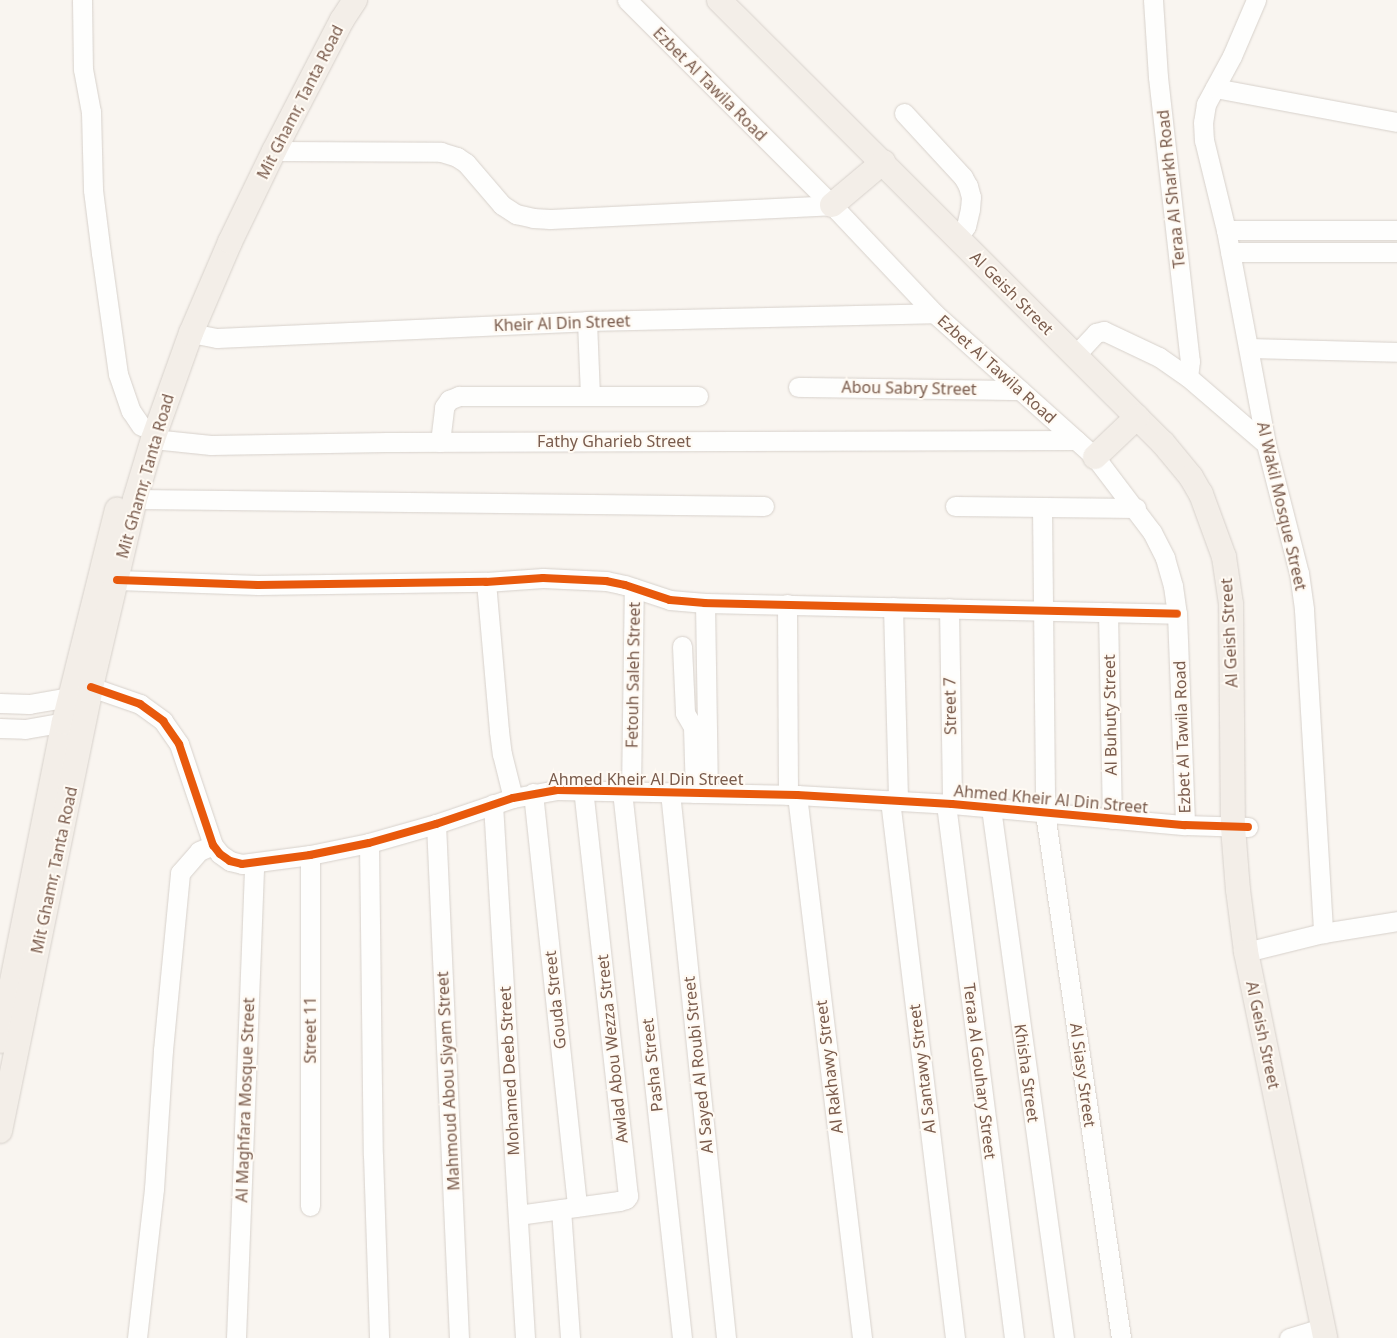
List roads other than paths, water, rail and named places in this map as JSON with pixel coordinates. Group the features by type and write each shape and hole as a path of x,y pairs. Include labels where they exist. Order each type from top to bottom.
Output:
{"main road":[{"name":"Mit Ghamr, Tanta Road","path":"0,1131 72,710 92,687 135,499 161,367 216,233 259,142 336,0"},
{"name":"Mit Ghamr, Tanta Road","path":"0,1041 100,574 147,432 274,150 342,20 355,0"},
{"name":"Al Geish Street","path":"720,0 883,162 962,232 1190,454 1203,471 1216,510"},
{"name":"Al Geish Street","path":"743,0 1163,443 1216,510 1240,555 1248,604 1240,827 1251,888 1253,951 1329,1335"},
{"path":"832,206 883,162"},
{"path":"1095,457 1137,417"}],"street":[{"path":"82,0 81,39 83,69 91,112 92,183 118,374 130,412 147,432"},
{"name":"Ezbet Al Tawila Road","path":"627,0 832,206 934,312 1095,457 1136,508 1152,532 1165,558 1173,586 1177,614 1185,825"},
{"name":"Teraa Al Sharkh Road","path":"1153,0 1158,77 1190,361 1188,377"},
{"name":"Al Wakil Mosque Street","path":"1256,0 1206,104 1203,122 1204,140 1226,230 1266,444 1291,537 1304,610 1323,933"},
{"path":"1215,88 1397,122"},
{"path":"904,113 966,182 971,197 962,232"},
{"path":"274,150 441,152 457,157 466,163 502,205 516,214 533,218 550,219 832,206"},
{"path":"1226,230 1397,230"},
{"path":"1230,252 1397,252"},
{"name":"Kheir Al Din Street","path":"191,332 217,338 588,321 934,312"},
{"path":"588,321 590,395"},
{"path":"1082,348 1096,333 1104,331 1159,357 1188,377 1266,444"},
{"path":"1249,348 1397,352"},
{"name":"Abou Sabry Street","path":"798,387 1020,390"},
{"path":"440,442 444,407 449,400 459,396 698,396"},
{"name":"Fathy Gharieb Street","path":"147,432 211,445 440,442 1076,440"},
{"path":"135,499 764,506"},
{"path":"955,506 1136,508"},
{"name":"Al Siasy Street","path":"1042,508 1045,813 1121,1338"},
{"path":"117,580 258,585 486,582 543,578 606,581 670,600 705,603 1177,614"},
{"path":"486,582 499,731 502,754 513,798"},
{"name":"Fetouh Saleh Street","path":"627,791 634,588"},
{"path":"702,793 705,603"},
{"name":"Al Rakhawy Street","path":"787,604 793,795 862,1338"},
{"name":"Al Santawy Street","path":"893,607 894,800 955,1338"},
{"name":"Street 7","path":"949,608 949,804"},
{"name":"Al Buhuty Street","path":"1108,612 1112,819"},
{"path":"682,646 685,713 693,727 702,793"},
{"path":"92,687 140,704 163,721 172,732 178,744 212,845 199,851 180,873 163,1050 154,1190 137,1338"},
{"path":"0,703 29,704 72,710"},
{"path":"0,728 25,729 72,710"},
{"name":"Ahmed Kheir Al Din Street","path":"212,845 230,861 242,864 254,863 369,842 436,824 513,798 557,790 793,795 894,800 1185,825 1240,827"},
{"name":"Awlad Abou Wezza Street","path":"518,1215 623,1200 626,1199 628,1192 583,790"},
{"name":"Pasha Street","path":"627,791 682,1338"},
{"name":"Al Sayed Al Roubi Street","path":"670,792 726,1338"},
{"name":"Gouda Street","path":"533,793 569,1208 570,1338"},
{"name":"Mohamed Deeb Street","path":"493,804 525,1338"},
{"name":"Teraa Al Gouhary Street","path":"949,804 1014,1338"},
{"name":"Khisha Street","path":"991,808 1064,1338"},
{"name":"Mahmoud Abou Siyam Street","path":"436,824 459,1338"},
{"path":"369,842 373,1155 379,1338"},
{"name":"Street 11","path":"310,854 310,1206"},
{"name":"Al Maghfara Mosque Street","path":"236,1338 254,863"},
{"path":"1253,951 1323,933 1397,921"},
{"path":"1289,1338 1329,1335"}]}
